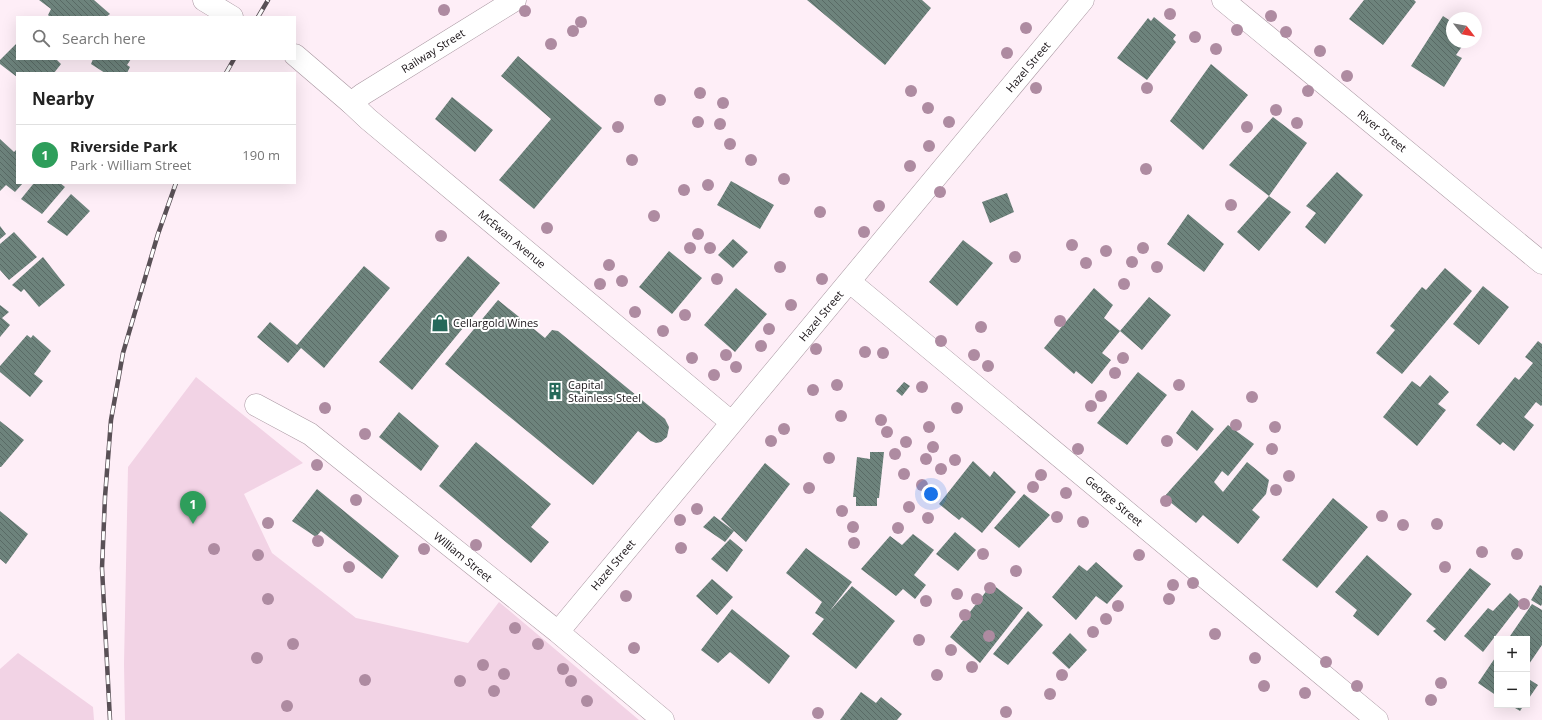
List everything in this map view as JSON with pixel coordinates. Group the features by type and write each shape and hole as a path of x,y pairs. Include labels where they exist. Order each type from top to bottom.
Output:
{"street":[{"name":"Railway Street","path":"350,103 515,0"},
{"name":"Hazel Street","path":"558,632 1083,0"},
{"name":"River Street","path":"1223,0 1542,263"},
{"name":"McEwan Avenue","path":"296,56 374,124 731,422"},
{"name":"George Street","path":"850,282 1377,720"},
{"name":"William Street","path":"256,405 310,434 558,632 663,720"}],"shaded area":[{"path":"196,377 303,463 244,494 272,553 356,618 468,643 499,602 639,720 125,720 124,664 128,467"},
{"path":"18,653 93,707 94,720 0,720 0,669"}],"building":[{"path":"39,0 94,0 110,14 107,16 49,16 48,15 51,9"},
{"path":"807,0 922,0 931,8 885,65"},
{"path":"1364,0 1414,0 1416,2 1383,45 1349,19"},
{"path":"1443,16 1446,18 1446,48 1461,48 1456,55 1462,58 1444,87 1411,66"},
{"path":"1154,17 1176,35 1173,39 1176,42 1147,80 1117,58 1148,18 1151,21"},
{"path":"16,44 16,60 57,60 61,64 55,72 16,72 16,76 0,64 0,60"},
{"path":"518,56 602,128 534,209 499,180 551,119 501,76"},
{"path":"93,60 130,60 127,65 130,67 128,72 103,72 91,64"},
{"path":"1211,64 1248,95 1203,150 1170,121"},
{"path":"452,97 493,130 475,152 435,119"},
{"path":"1273,117 1307,143 1269,196 1229,165"},
{"path":"0,139 14,152 16,150 16,184 22,184 15,192 6,185 0,191"},
{"path":"1337,172 1363,195 1325,244 1305,227 1316,213 1306,206"},
{"path":"731,181 774,205 760,229 717,205"},
{"path":"33,184 61,184 65,187 42,214 21,199"},
{"path":"1007,193 1014,212 990,223 982,202"},
{"path":"71,194 90,211 67,236 47,222"},
{"path":"1269,196 1291,212 1259,251 1237,232"},
{"path":"1188,214 1224,244 1204,272 1167,244"},
{"path":"0,226 6,234 0,239"},
{"path":"14,232 37,257 9,280 0,270 0,244"},
{"path":"733,239 748,252 733,268 718,255"},
{"path":"963,240 993,263 957,306 929,282"},
{"path":"669,251 702,278 672,314 639,287"},
{"name":"Cellargold Wines","path":"468,256 500,283 412,390 379,362"},
{"path":"43,257 65,285 39,307 24,289 21,292 12,285"},
{"path":"364,266 390,288 324,368 301,348 288,363 257,337 270,322 297,345"},
{"path":"1445,268 1472,291 1402,374 1376,353 1395,330 1390,326 1422,287 1426,290"},
{"path":"1483,286 1509,307 1479,345 1453,324"},
{"path":"736,288 767,314 735,352 704,325"},
{"path":"1094,288 1113,305 1104,318 1120,331 1102,353 1111,360 1092,384 1076,371 1074,374 1044,348"},
{"path":"1149,297 1171,315 1142,350 1120,331"},
{"name":"Capital Stainless Steel","path":"498,300 545,338 552,330 558,331 665,419 669,427 667,437 661,442 656,443 638,431 593,485 445,364"},
{"path":"0,305 9,312 2,318 10,325 0,337"},
{"path":"27,335 31,338 33,335 51,351 34,374 43,381 30,397 0,372 0,366"},
{"path":"1538,341 1542,344 1542,405 1541,406 1536,402 1524,417 1534,425 1514,451 1503,442 1500,445 1476,425 1515,377 1519,380 1533,363 1525,357"},
{"path":"1138,372 1167,395 1127,445 1097,423"},
{"path":"1430,375 1449,392 1438,404 1446,410 1417,446 1383,417 1412,381 1420,387"},
{"path":"904,382 910,386 902,396 896,391"},
{"path":"1192,410 1214,429 1197,451 1176,433"},
{"path":"399,412 439,446 421,471 379,437"},
{"path":"0,421 24,440 1,467 0,467"},
{"path":"1228,425 1254,444 1228,476 1222,471 1214,482 1223,492 1247,462 1269,480 1266,494 1252,510 1260,517 1238,544 1203,515 1196,523 1164,497"},
{"path":"476,442 551,504 531,527 549,542 531,563 439,486"},
{"path":"870,452 884,452 877,506 856,506 856,497 853,497 857,457 870,459"},
{"path":"973,461 990,477 994,471 1016,492 982,533 962,517 959,520 939,504"},
{"path":"765,463 790,484 746,542 721,519"},
{"path":"317,489 399,556 382,579 321,531 316,537 292,521"},
{"path":"1024,494 1050,515 1019,548 994,528"},
{"path":"1333,498 1368,527 1317,588 1282,560"},
{"path":"0,511 28,534 6,564 0,559"},
{"path":"714,516 734,531 725,542 703,527"},
{"path":"955,532 976,550 958,571 936,554"},
{"path":"913,534 934,550 914,575 926,585 915,599 903,589 896,596 861,569 890,536 902,545"},
{"path":"730,539 743,550 727,572 711,559"},
{"path":"806,548 852,582 829,612 852,586 895,621 856,669 812,634 824,619 815,613 822,602 786,573"},
{"path":"1367,555 1412,594 1378,636 1353,616 1357,610 1335,592"},
{"path":"1096,562 1123,586 1107,604 1096,596 1076,620 1052,597 1079,565 1087,571"},
{"path":"1470,568 1491,584 1445,641 1433,631 1436,629 1426,621"},
{"path":"712,579 733,597 717,615 696,596"},
{"path":"992,584 1023,608 980,663 950,637"},
{"path":"1540,585 1542,586 1541,606 1531,600"},
{"path":"1510,593 1521,603 1483,652 1464,636 1488,608 1493,611"},
{"path":"1532,604 1542,610 1542,645 1530,663 1530,636 1510,636"},
{"path":"732,609 790,656 769,684 730,652 718,663 701,650"},
{"path":"1028,611 1043,625 1008,665 993,654"},
{"path":"1070,633 1087,650 1069,669 1052,653"},
{"path":"1494,659 1494,694 1478,683"},
{"path":"1530,680 1538,685 1530,697"},
{"path":"861,692 876,703 881,697 902,714 897,720 840,720"},
{"path":"1515,708 1522,708 1520,711"}],"railway":[{"path":"259,16 268,0"},
{"path":"227,72 233,60"},
{"path":"110,720 102,568 105,497 111,420 123,353 158,234 176,184"}],"place":[{"name":"Cellargold Wines","path":"440,323"},
{"name":"Capital Stainless Steel","path":"555,391"},
{"name":"Riverside Park","path":"193,524"}]}
